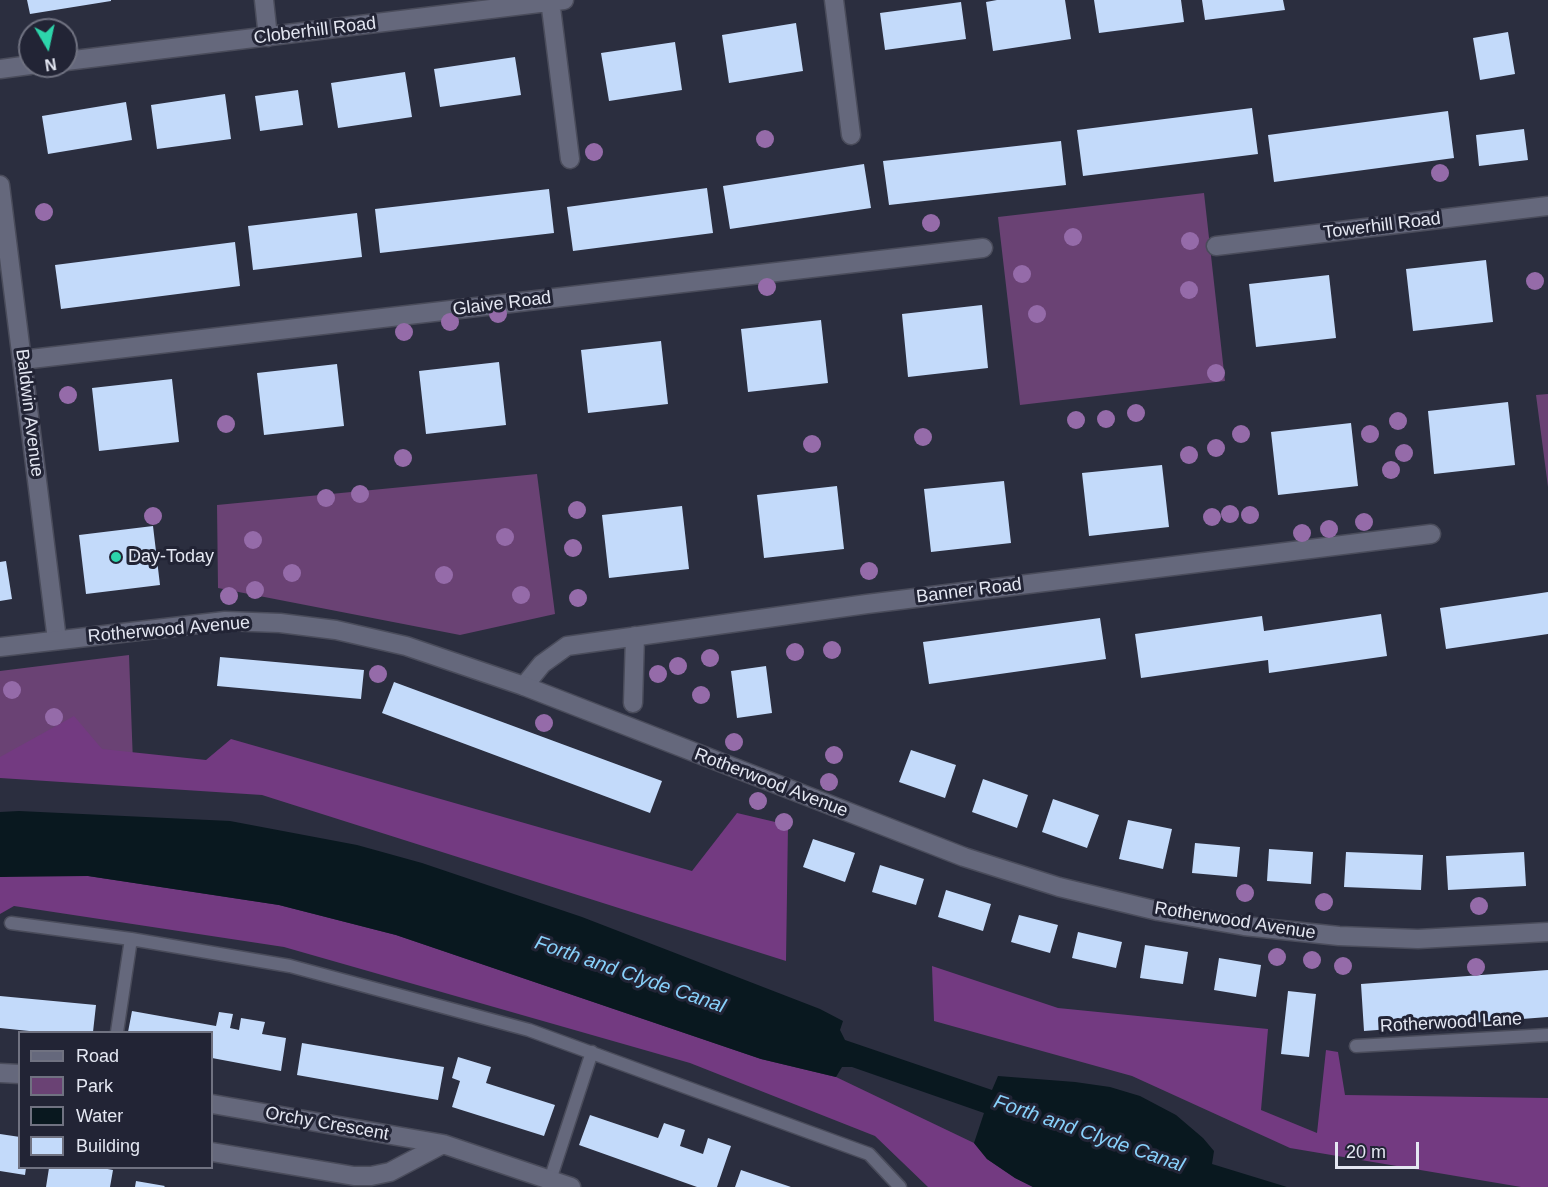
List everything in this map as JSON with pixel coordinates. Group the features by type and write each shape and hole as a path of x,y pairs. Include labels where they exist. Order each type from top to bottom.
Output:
{"street":[{"path":"264,0 268,37"},
{"path":"834,0 851,135"},
{"path":"555,1 570,159"},
{"name":"Cloberhill Road","path":"78,60 555,1"},
{"path":"0,69 18,67"},
{"name":"Baldwin Avenue","path":"0,185 57,640"},
{"name":"Towerhill Road","path":"1216,246 1548,206"},
{"name":"Glaive Road","path":"22,360 983,248"},
{"name":"Banner Road","path":"524,686 542,664 567,646 867,604 1431,534"},
{"name":"Rotherwood Avenue","path":"0,647 225,621 280,623 336,630 406,646 524,686 964,857 1059,887 1158,911 1244,926 1339,936 1418,939 1548,932"},
{"path":"633,703 635,636"},
{"path":"0,1073 18,1074"},
{"name":"Orchy Crescent","path":"213,1104 443,1144 571,1187"},
{"name":"Orchy Crescent","path":"213,1152 354,1176 371,1176 390,1172 443,1144"}],"lane":[{"path":"11,922 131,939 290,966 529,1030 869,1154 900,1187"},
{"path":"117,1031 131,939"},
{"name":"Rotherwood Lane","path":"1356,1046 1548,1035"},
{"path":"550,1180 592,1052"}],"green space":[{"path":"1204,193 1225,381 1020,405 998,217"},
{"path":"1548,394 1548,487 1536,395"},
{"path":"537,474 555,614 460,635 218,588 217,505"},
{"path":"129,655 133,763 0,774 0,671"}],"shaded area":[{"path":"74,716 102,749 206,760 231,739 692,871 737,813 788,825 786,961 262,795 0,778 0,757"},
{"path":"16,875 88,876 279,905 396,935 761,1059 836,1077 974,1143 987,1159 1033,1187 928,1187 875,1136 690,1063 284,947 14,906 0,914 0,877"},
{"path":"932,966 1058,1008 1268,1029 1261,1110 1317,1133 1326,1050 1338,1052 1345,1095 1548,1098 1548,1187 1521,1187 1290,1148 1132,1076 934,1021"}],"water":[{"name":"Forth and Clyde Canal","path":"0,812 230,821 357,845 422,863 582,917 820,1009 843,1021 840,1030 845,1040 992,1090 998,1076 1075,1082 1110,1087 1140,1096 1176,1115 1203,1138 1214,1151 1212,1164 1287,1187 1033,1187 987,1159 974,1143 984,1113 852,1067 842,1067 836,1077 761,1059 396,935 279,905 88,876 0,877"}],"building":[{"path":"27,0 111,0 111,1 30,14"},
{"path":"1065,0 1071,39 993,51 986,2"},
{"path":"1094,0 1181,0 1184,22 1099,33"},
{"path":"1202,0 1283,0 1285,10 1205,20"},
{"path":"961,2 966,39 885,50 880,13"},
{"path":"796,23 803,71 729,83 722,35"},
{"path":"1508,32 1515,74 1480,80 1473,38"},
{"path":"675,42 682,90 609,101 601,53"},
{"path":"515,57 521,95 440,107 434,69"},
{"path":"405,72 412,117 338,128 331,83"},
{"path":"298,90 303,125 260,131 255,96"},
{"path":"225,94 231,139 157,149 151,105"},
{"path":"126,102 132,140 48,154 42,116"},
{"path":"1252,108 1258,154 1083,176 1077,130"},
{"path":"1448,111 1454,158 1274,182 1268,135"},
{"path":"1524,129 1528,160 1479,166 1476,135"},
{"path":"1061,141 1066,185 889,205 883,161"},
{"path":"864,164 871,208 730,229 723,186"},
{"path":"707,188 713,233 573,251 567,207"},
{"path":"549,189 554,233 380,253 375,209"},
{"path":"357,213 362,257 253,270 248,226"},
{"path":"235,242 240,286 61,309 55,265"},
{"path":"1486,260 1493,322 1413,331 1406,269"},
{"path":"1329,275 1336,338 1256,347 1249,284"},
{"path":"982,305 988,368 908,377 902,314"},
{"path":"821,320 828,383 748,392 741,329"},
{"path":"661,341 668,404 588,413 581,350"},
{"path":"499,362 506,425 426,434 419,371"},
{"path":"337,364 344,426 264,435 257,373"},
{"path":"172,379 179,442 99,451 92,388"},
{"path":"1508,402 1515,465 1434,474 1428,411"},
{"path":"1351,423 1358,486 1278,495 1271,432"},
{"path":"1162,465 1169,527 1089,536 1082,473"},
{"path":"1004,481 1011,543 931,552 924,489"},
{"path":"837,486 844,549 764,558 757,495"},
{"path":"682,506 689,569 609,578 602,515"},
{"path":"153,526 160,585 86,594 79,535"},
{"path":"6,561 12,599 0,601 0,562"},
{"path":"1548,592 1548,634 1446,649 1440,608"},
{"path":"1381,614 1387,656 1269,673 1268,660 1141,678 1135,634 1262,616 1264,631"},
{"path":"1100,618 1106,659 929,684 923,642"},
{"path":"220,657 364,670 361,699 217,686"},
{"path":"766,666 772,713 737,718 731,671"},
{"path":"394,682 662,781 650,813 382,713"},
{"path":"911,750 956,765 945,798 899,782"},
{"path":"983,779 1028,795 1017,828 972,812"},
{"path":"1053,799 1099,815 1087,848 1042,832"},
{"path":"1128,820 1172,829 1163,869 1119,859"},
{"path":"813,839 855,853 845,882 803,867"},
{"path":"1195,843 1240,847 1237,877 1192,873"},
{"path":"1269,849 1313,852 1311,884 1267,881"},
{"path":"1346,852 1423,855 1421,890 1344,887"},
{"path":"1524,852 1526,886 1448,890 1446,856"},
{"path":"880,865 924,879 916,905 872,892"},
{"path":"946,890 991,904 983,931 938,917"},
{"path":"1019,915 1058,925 1050,953 1011,942"},
{"path":"1078,932 1122,942 1116,968 1072,958"},
{"path":"1145,945 1188,952 1183,984 1140,978"},
{"path":"1219,958 1261,965 1256,997 1214,990"},
{"path":"1548,970 1548,1017 1364,1031 1361,984"},
{"path":"1288,991 1316,994 1309,1057 1281,1054"},
{"path":"0,996 96,1005 93,1031 29,1031 0,1028"},
{"path":"132,1011 216,1026 219,1012 233,1014 230,1028 239,1030 241,1018 265,1022 262,1034 286,1038 281,1071 213,1058 213,1031 128,1031"},
{"path":"302,1043 444,1067 438,1100 297,1075"},
{"path":"458,1057 491,1067 486,1083 555,1105 544,1136 452,1107 460,1081 452,1078"},
{"path":"590,1115 658,1138 664,1123 685,1130 680,1146 703,1154 708,1138 731,1146 717,1187 697,1187 579,1145"},
{"path":"0,1134 18,1137 18,1169 26,1169 25,1175 0,1171"},
{"path":"49,1169 113,1170 110,1187 46,1187"},
{"path":"741,1170 791,1187 735,1187"},
{"path":"136,1181 165,1186 135,1187"}],"place":[{"name":"Day-Today","path":"116,557"}]}
